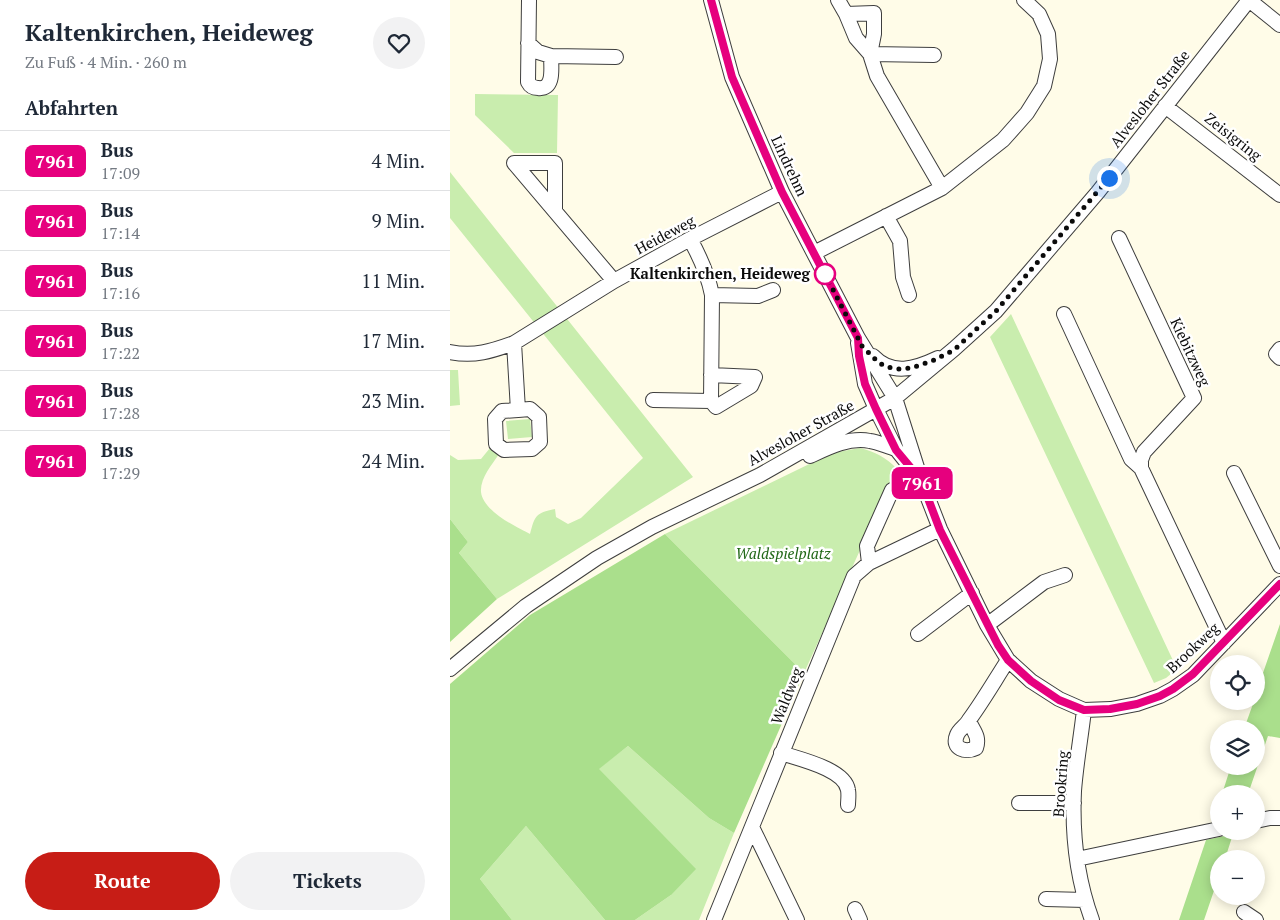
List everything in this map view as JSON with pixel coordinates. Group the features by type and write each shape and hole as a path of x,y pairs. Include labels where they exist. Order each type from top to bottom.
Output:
{"street":[{"path":"529,0 528,82 530,86 544,88 549,84 551,56"},
{"name":"Lindrehm","path":"711,0 732,77 782,192 860,342 895,398"},
{"path":"838,0 856,38 870,54 877,76 942,188"},
{"path":"814,253 942,188 1003,140 1027,112 1044,86 1050,58 1048,34 1039,14 1024,0"},
{"path":"1249,0 1280,25"},
{"name":"Alvesloher Straße","path":"450,670 526,606 597,558 652,527 760,475 895,398 954,350 996,311 1098,192 1249,0"},
{"path":"846,14 874,13 874,34 870,54"},
{"path":"528,43 538,52 551,56 616,56"},
{"path":"870,54 934,55"},
{"name":"Zeisigring","path":"1166,106 1280,195"},
{"name":"Heideweg","path":"450,352 488,353 514,343 614,280 782,192"},
{"path":"555,211 614,280"},
{"path":"886,216 900,241 903,277 909,295"},
{"name":"Kiebitzweg","path":"1119,238 1194,398 1144,452 1141,468"},
{"path":"690,239 703,262 712,295 711,401"},
{"path":"712,295 758,296 773,290"},
{"path":"1064,314 1131,459 1141,468 1224,643"},
{"path":"860,342 882,365 898,369 911,368 932,361 954,350"},
{"name":"Lindrehm","path":"860,342 859,356 865,384 876,409"},
{"path":"514,343 518,410"},
{"path":"1280,349 1276,354 1280,358"},
{"path":"652,400 711,401 716,406 751,386 754,377 711,375"},
{"name":"Brookweg","path":"895,398 921,480 940,530 987,625 1008,660 1031,681 1059,700 1084,710 1110,709 1137,704 1160,696 1193,674 1280,584"},
{"name":"Brookweg","path":"876,409 896,450 921,480"},
{"path":"760,475 849,441 870,440 896,450"},
{"path":"1234,473 1280,566"},
{"path":"869,563 867,546 892,490"},
{"name":"Waldweg","path":"714,920 854,576 869,563 940,530"},
{"path":"987,625 1044,582 1065,575"},
{"path":"918,634 972,594"},
{"path":"969,721 1008,660"},
{"name":"Brookring","path":"1084,710 1074,803 1077,860 1085,900 1092,920"},
{"path":"782,754 828,770 843,779 848,788 848,806"},
{"path":"1019,803 1074,803"},
{"path":"1265,820 1280,818"},
{"path":"752,826 797,920"},
{"path":"1077,860 1210,831"},
{"path":"1046,899 1085,900"}],"green space":[{"path":"475,94 558,95 557,153 514,153 475,115"},
{"path":"450,172 693,477 497,599 459,553 468,542 450,519 450,455 458,460 481,459 490,448 499,454 482,482 481,492 483,499 501,518 530,534 537,516 548,510 555,509 556,517 568,524 581,518 643,458 450,218"},
{"path":"1011,314 1177,669 1166,678 1154,683 990,337"},
{"path":"450,370 458,370 460,405 450,406"},
{"path":"530,419 532,437 508,439 506,421"},
{"name":"Waldspielplatz","path":"860,448 871,451 889,461 897,469 804,673 665,534 832,453"},
{"path":"450,519 468,542 459,553 497,599 450,642"},
{"path":"665,534 804,673 734,833 709,818 628,746 599,769 696,869 671,895 635,920 605,920 526,826 480,879 512,920 450,920 450,684 530,615"},
{"path":"1280,624 1280,738 1268,736 1265,745 1265,720 1247,720 1251,710 1265,710 1265,667"},
{"path":"628,746 709,818 734,833 699,920 635,920 671,895 598,769"},
{"path":"1228,775 1255,775 1251,785 1225,785"},
{"path":"526,826 605,920 512,920 480,879"},
{"path":"1206,840 1231,840 1228,850 1210,850 1210,902 1204,920 1179,920"}],"bus line":[{"name":"7961","path":"711,0 732,77 782,192 858,338 859,356 865,384 876,409 896,450 921,480 940,530 987,625 1008,660 1031,681 1059,700 1084,710 1110,709 1137,704 1160,696 1193,674 1280,584"}],"place":[{"name":"Kaltenkirchen, Heideweg","path":"825,274"}],"route":[{"path":"825,274 862,346 879,363 898,369 911,368 932,361 954,350 996,311 1109,178"}]}
